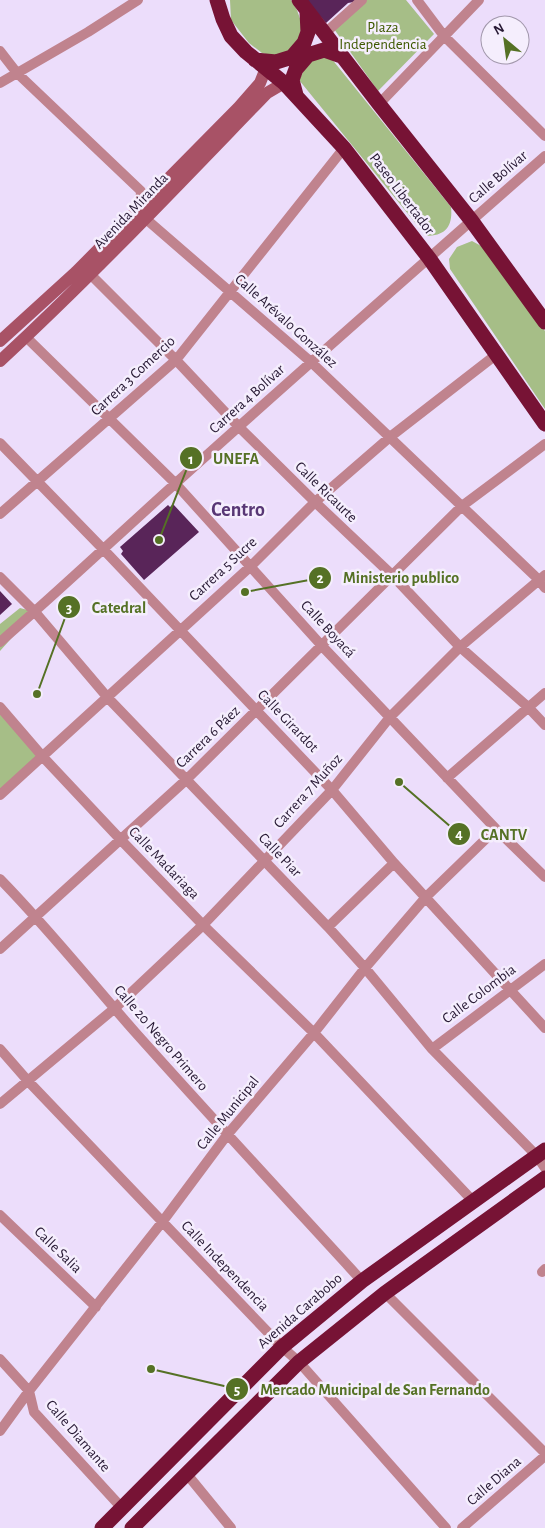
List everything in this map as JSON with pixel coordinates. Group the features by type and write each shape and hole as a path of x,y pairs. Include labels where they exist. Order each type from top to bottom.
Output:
{"highway":[{"name":"Paseo Libertador","path":"217,0 231,36 246,52 284,83 344,148 429,258 545,424"},
{"path":"260,64 292,57 304,43 308,32 303,6"},
{"path":"303,6 540,305 545,322"},
{"path":"296,95 292,80 296,69 308,55 324,50 342,56"},
{"name":"Avenida Carabobo","path":"102,1528 282,1347 362,1281 472,1200 542,1158"},
{"path":"132,1528 299,1362 385,1293 545,1178"}],"main road":[{"name":"Avenida Miranda","path":"0,361 91,275 239,107 260,83 260,64"},
{"name":"Avenida Miranda","path":"0,341 143,214 266,93 284,83"}],"street":[{"path":"0,83 138,0"},
{"path":"324,34 362,0"},
{"path":"417,0 444,36 545,136"},
{"path":"379,104 479,0"},
{"path":"0,52 18,73 141,191 143,214"},
{"name":"Carrera 3 Comercio","path":"0,514 176,360 344,148"},
{"name":"Calle Bolívar","path":"472,220 545,156"},
{"name":"Calle Arévalo González","path":"143,214 311,362 462,506 542,577 545,588"},
{"name":"Carrera 4 Bolívar","path":"0,642 104,550 175,483 472,220"},
{"name":"Calle Ricaurte","path":"91,275 176,360 238,427 392,575 460,647 528,707 545,725"},
{"name":"Calle Boyacá","path":"26,337 175,483 322,646 496,829 545,877"},
{"name":"Carrera 5 Sucre","path":"0,795 251,566 315,502 390,437 497,354"},
{"name":"Calle Girardot","path":"0,444 104,550 332,790 394,863 545,1028"},
{"name":"Carrera 6 Páez","path":"0,949 186,780 462,506 545,444"},
{"name":"Calle Piar","path":"0,577 35,612 108,698 365,968 432,1049 542,1158"},
{"name":"Carrera 7 Muñoz","path":"0,1104 115,1008 203,925 332,790 390,717 460,647 542,577"},
{"path":"447,778 545,693"},
{"name":"Calle Madariaga","path":"0,707 43,757 120,839 203,925 314,1033 472,1200"},
{"name":"Calle Municipal","path":"0,1432 29,1391 163,1222 227,1135 426,897 496,829"},
{"path":"328,928 394,863"},
{"name":"Calle 20 Negro Primero","path":"0,879 37,916 227,1135 362,1281"},
{"name":"Calle Colombia","path":"432,1049 545,964"},
{"name":"Calle Independencia","path":"0,1049 28,1082 282,1347 299,1362 446,1528"},
{"name":"Calle Salia","path":"0,1215 96,1307"},
{"path":"385,1293 545,1454"},
{"name":"Calle Diamante","path":"0,1359 29,1391 34,1412 121,1507"},
{"name":"Calle Diana","path":"462,1528 545,1454"},
{"path":"186,1473 231,1528"}],"green space":[{"path":"230,0 291,0 297,10 304,30 294,50 274,56 262,53 249,43 231,20"},
{"name":"Plaza Independencia","path":"365,0 406,0 434,34 378,91 334,29"},
{"path":"320,57 331,58 451,207 451,220 447,229 443,232 433,236 426,236 299,80 308,62"},
{"path":"472,241 483,247 545,331 545,409 450,269 449,259 457,247"},
{"path":"20,608 35,612 0,651 0,624"},
{"path":"0,707 43,757 0,795"}],"building":[{"path":"306,0 359,1 348,3 326,23"},
{"path":"173,504 199,532 144,580 121,554 123,551 120,547 168,505 170,507"},
{"path":"0,591 12,604 0,615"}],"place":[{"name":"UNEFA","path":"159,540"},
{"name":"Ministerio publico","path":"245,592"},
{"name":"Catedral","path":"37,694"},
{"name":"CANTV","path":"399,782"},
{"name":"Mercado Municipal de San Fernando","path":"151,1369"}],"district":[{"name":"Centro","path":"238,510"}]}
